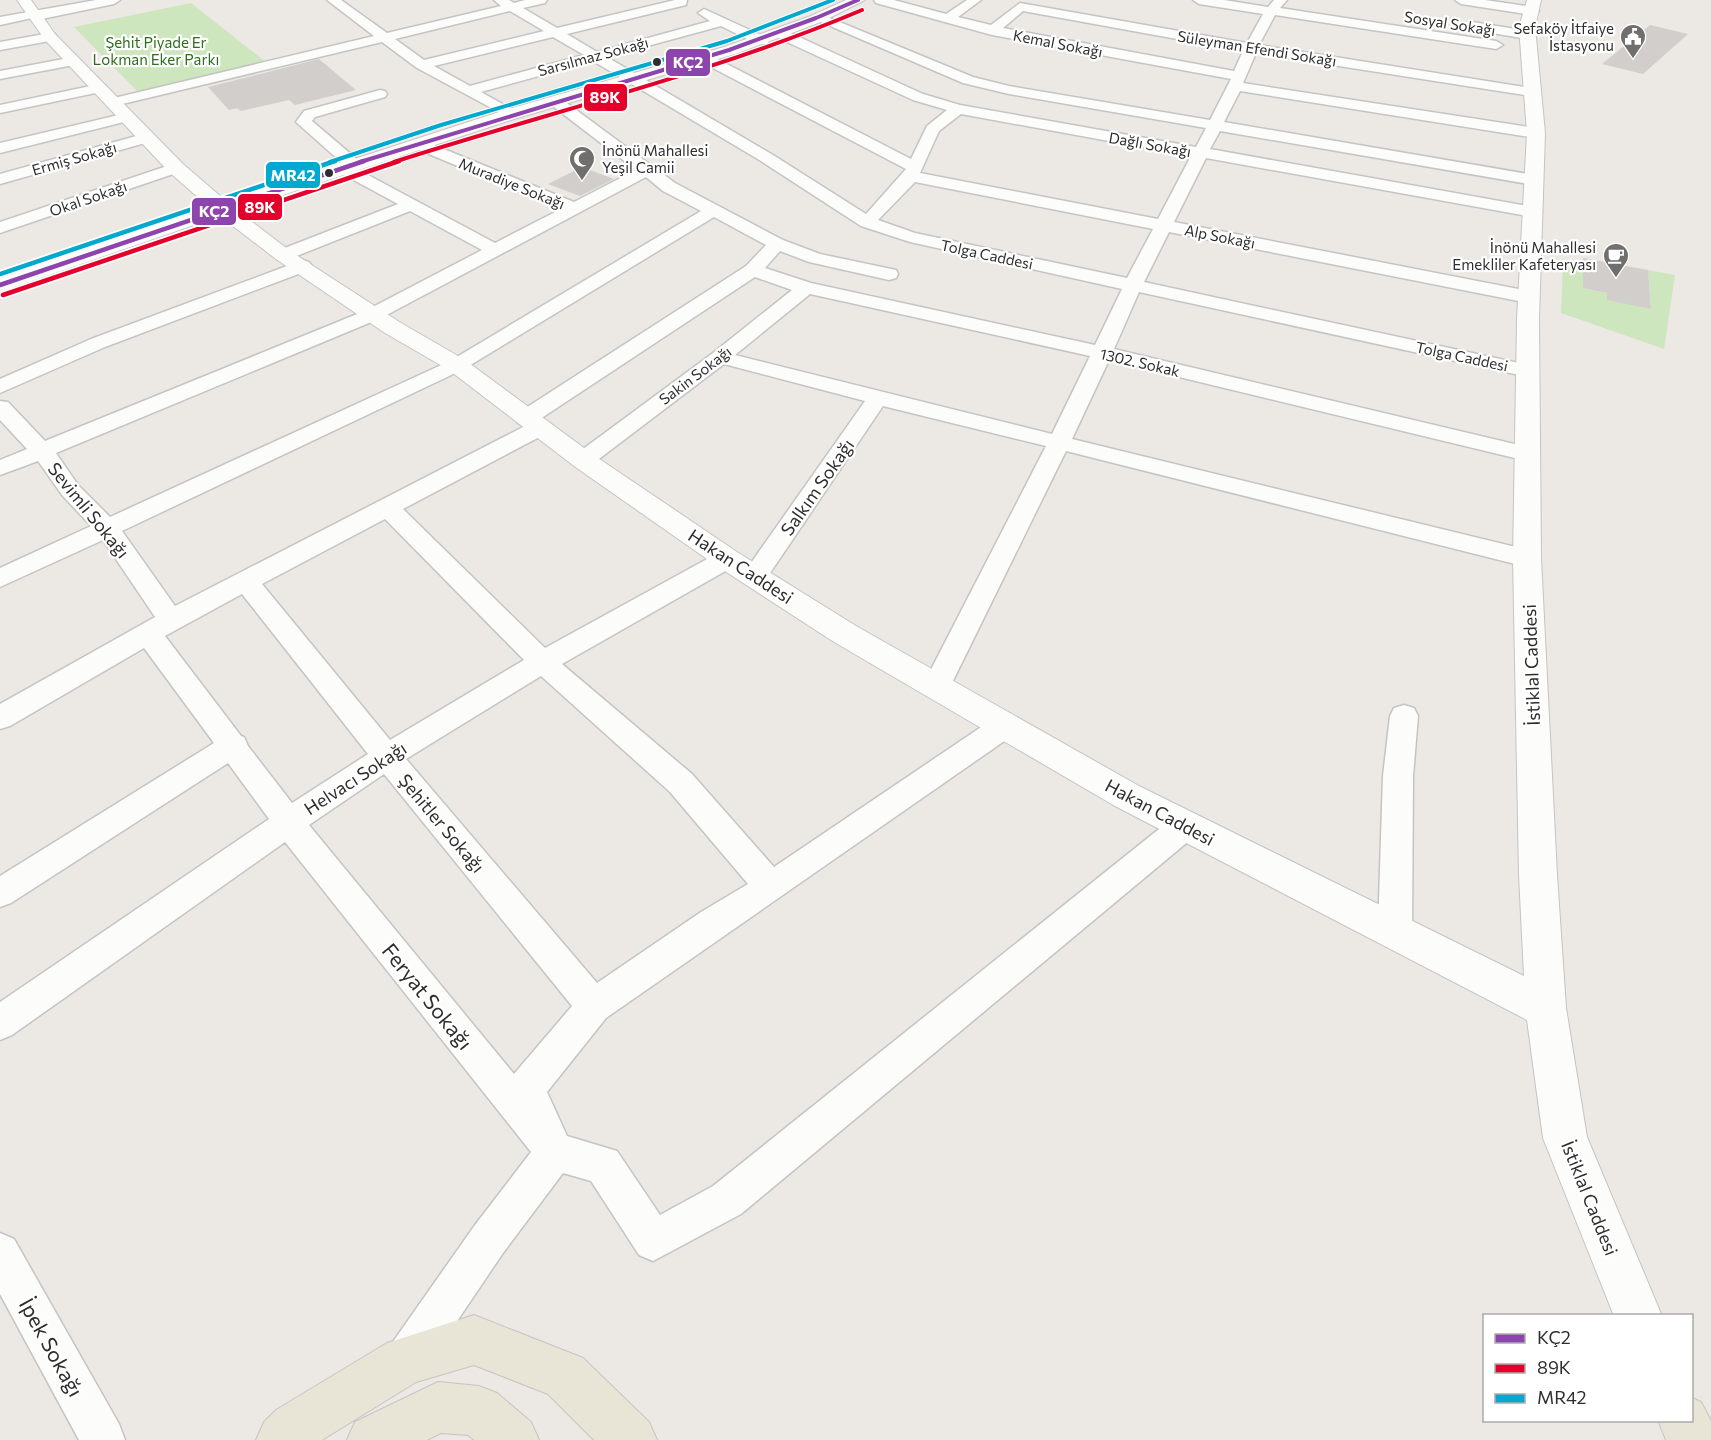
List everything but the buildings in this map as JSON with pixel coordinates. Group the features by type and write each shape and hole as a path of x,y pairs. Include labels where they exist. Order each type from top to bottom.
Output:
{"main road":[{"path":"282,1440 294,1428 405,1361 474,1340 565,1376 631,1440"},
{"path":"373,1440 438,1407 479,1411 513,1440"},
{"path":"1676,1422 1679,1440"},
{"path":"1684,1422 1693,1440"}],"street":[{"path":"0,21 36,17 114,0"},
{"path":"0,148 114,102 381,37 506,3 541,0"},
{"path":"0,285 347,166 510,114 762,41 820,19 858,0"},
{"name":"Kemal Sokağı","path":"880,0 992,31 1237,81 1536,133"},
{"path":"946,20 975,0"},
{"path":"1199,0 1276,6 1496,45"},
{"path":"1461,0 1531,15"},
{"path":"422,65 680,1 762,41"},
{"path":"337,3 360,2"},
{"path":"337,3 422,65 510,114"},
{"name":"Tolga Caddesi","path":"506,3 630,79 767,158 867,222 910,237 1528,370"},
{"path":"936,687 1103,353 1133,285 1215,126 1251,48 1276,6"},
{"name":"Süleyman Efendi Sokağı","path":"992,31 1020,7 1251,48 1531,92"},
{"name":"Sosyal Sokağı","path":"1460,24 1531,15"},
{"name":"İstiklal Caddesi","path":"1531,15 1531,92 1536,133 1529,297 1527,558 1538,875 1546,1008 1565,1138 1637,1314"},
{"path":"0,46 36,17"},
{"name":"Hakan Caddesi","path":"36,17 74,61 176,168 222,208 393,328 457,365 583,460 727,559 845,634 1003,727 1185,826 1546,1008"},
{"path":"363,23 384,18"},
{"path":"820,19 968,81 1534,180"},
{"name":"Sarsılmaz Sokağı","path":"466,91 721,22"},
{"name":"Dağlı Sokağı","path":"781,34 918,97 958,109 1533,212"},
{"name":"Alp Sokağı","path":"707,57 714,63 913,171 1163,225 1529,297"},
{"path":"0,75 74,61"},
{"path":"380,94 309,114 304,122 347,166 411,205 495,250"},
{"path":"555,101 646,171 712,211 777,244 815,258 889,274"},
{"path":"0,109 114,102"},
{"path":"867,222 913,171 932,129 958,109"},
{"name":"Ermiş Sokağı","path":"0,179 147,138"},
{"name":"Muradiye Sokağı","path":"418,144 573,208"},
{"name":"Okal Sokağı","path":"0,228 176,168"},
{"path":"0,468 374,314 646,171"},
{"path":"0,387 293,260 411,205"},
{"path":"0,578 457,365 712,211"},
{"path":"0,718 159,626 387,507 532,423 753,270 777,244"},
{"name":"1302. Sokak","path":"753,270 806,288 1103,353 1527,454"},
{"name":"Sakin Sokağı","path":"583,460 720,357 806,288"},
{"path":"720,357 1527,558"},
{"name":"Salkım Sokağı","path":"755,576 878,398"},
{"name":"Sevimli Sokağı","path":"0,407 43,452 70,490 107,528 159,626"},
{"path":"387,507 542,662 681,783 771,887"},
{"name":"Helvacı Sokağı","path":"0,1023 387,757 542,662 727,559"},
{"name":"Şehitler Sokağı","path":"246,582 387,757 594,1006"},
{"name":"Feryat Sokağı","path":"159,626 234,745 288,823 555,1152"},
{"path":"1395,931 1398,776 1404,716"},
{"path":"555,1152 526,1088 594,1006 1003,727"},
{"path":"0,893 234,745"},
{"path":"555,1152 603,1165 653,1241 727,1200 1185,826"},
{"path":"405,1361 489,1239 555,1152"},
{"name":"İpek Sokağı","path":"0,1253 103,1440"}],"green space":[{"name":"Şehit Piyade Er Lokman Eker Parkı","path":"191,3 266,62 141,95 74,27"},
{"path":"1563,265 1583,269 1583,288 1607,293 1607,300 1651,308 1648,270 1675,275 1664,349 1561,313"}],"transit line":[{"name":"MR42","path":"0,274 441,125 727,41 833,0"},
{"name":"KÇ2","path":"0,285 381,155 729,50 773,35 858,0"},
{"name":"89K","path":"3,295 445,146 732,60 862,10"}],"place":[{"name":"Sefaköy İtfaiye İstasyonu","path":"1633,60"},
{"name":"İnönü Mahallesi Yeşil Camii","path":"582,182"},
{"name":"İnönü Mahallesi Emekliler Kafeteryası","path":"1616,279"}]}
